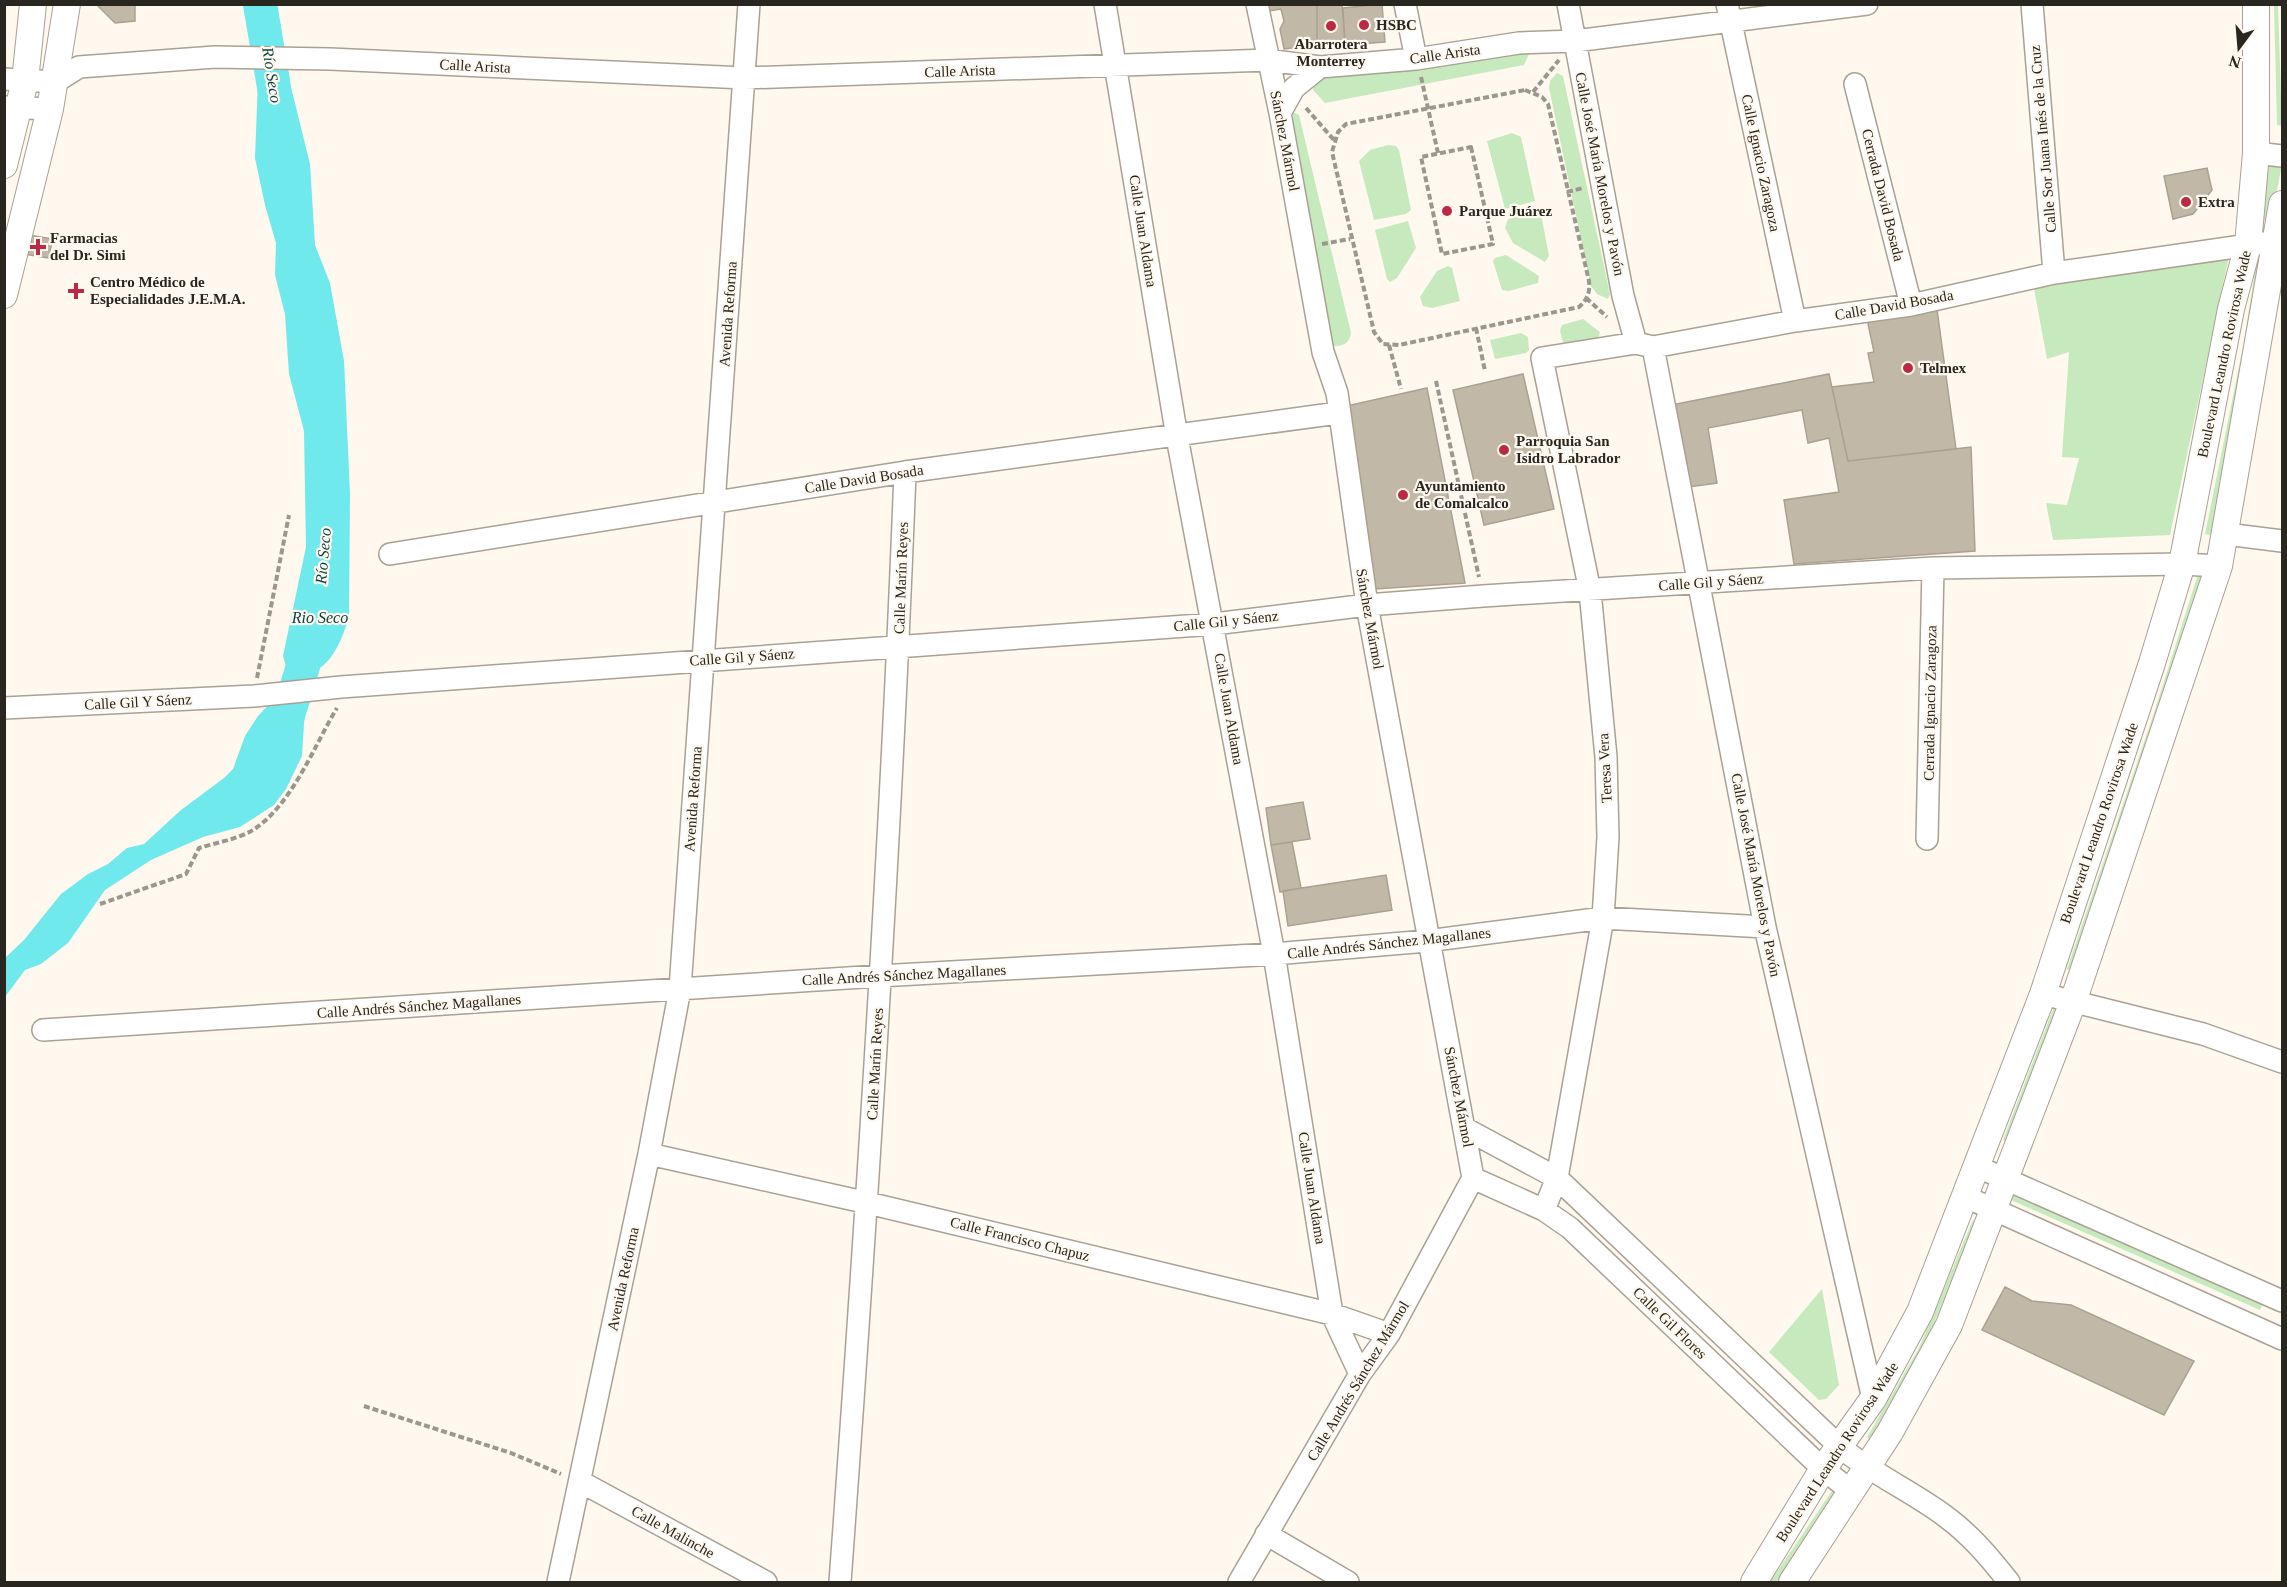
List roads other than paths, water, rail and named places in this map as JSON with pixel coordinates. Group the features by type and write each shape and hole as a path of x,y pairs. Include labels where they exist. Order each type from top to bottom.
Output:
{"main road":[{"path":"4,165 15,80 33,4"},
{"path":"4,295 50,109 67,4"},
{"name":"Boulevard Leandro Rovirosa Wade","path":"1754,1582 1823,1469 1873,1400 1920,1312 2043,994 2113,784 2182,564 2231,309 2248,245 2256,153 2256,4"},
{"name":"Boulevard Leandro Rovirosa Wade","path":"1792,1582 1890,1432 1949,1325 2007,1179 2073,1002 2218,567 2226,534 2283,204"}],"street":[{"name":"Avenida Reforma","path":"558,1582 650,1154 680,989 749,4"},
{"name":"Calle Juan Aldama","path":"1105,4 1177,437 1214,624 1274,954 1332,1314 1360,1374"},
{"name":"Sánchez Mármol","path":"1257,4 1280,113 1323,352 1337,393 1338,413 1367,605 1427,941 1466,1129 1473,1178"},
{"path":"1405,4 1416,59"},
{"name":"Calle José María Morelos y Pavón","path":"1568,4 1623,296 1645,345 1700,583 1765,927 1873,1400"},
{"name":"Calle Arista","path":"55,82 79,67 215,57 330,59 745,78 1268,60 1320,68 1416,59 1518,44 1575,41 1729,13 1866,4"},
{"name":"Calle Sor Juana Inés de la Cruz","path":"2032,4 2054,273"},
{"name":"Calle Ignacio Zaragoza","path":"1729,13 1795,321"},
{"path":"1280,113 1291,92 1320,68"},
{"path":"15,80 55,82"},
{"name":"Cerrada David Bosada","path":"1855,84 1911,305"},
{"path":"12,107 50,109"},
{"path":"2256,153 2283,156"},
{"name":"Calle David Bosada","path":"1542,360 1545,356 1645,345 1911,305 2054,273 2278,240"},
{"name":"Teresa Vera","path":"1542,360 1590,591 1606,757 1608,837 1604,918 1557,1178 1544,1210"},
{"name":"Calle David Bosada","path":"390,555 905,472 1177,437 1338,413"},
{"name":"Calle Marín Reyes","path":"840,1582 868,1203 898,648 905,472"},
{"path":"2226,534 2283,541"},
{"name":"Calle Gil y Sáenz","path":"263,695 702,660 1214,624 1367,605 1483,596 1590,591 1933,567 2182,564 2218,567"},
{"name":"Cerrada Ignacio Zaragoza","path":"1927,839 1933,567"},
{"name":"Calle Gil Y Sáenz","path":"4,708 263,695"},
{"name":"Calle Andrés Sánchez Magallanes","path":"43,1030 879,976 1274,954 1427,941 1604,918 1765,927"},
{"path":"2043,994 2203,1034 2283,1062"},
{"path":"1466,1129 1557,1178 1840,1447 1866,1468 1944,1515 1976,1541 2009,1582"},
{"name":"Calle Francisco Chapuz","path":"650,1154 868,1203 1332,1314 1389,1334"},
{"path":"1978,1167 2283,1301"},
{"name":"Calle Gil Flores","path":"1473,1178 1544,1210 1570,1228 1823,1469 1851,1491"},
{"name":"Calle Andrés Sánchez Mármol","path":"1239,1582 1360,1374 1389,1334 1473,1178"},
{"path":"1966,1197 2281,1333"},
{"name":"Calle Malinche","path":"581,1482 766,1582"},
{"path":"1266,1534 1348,1582"}],"water":[{"name":"Rio Seco","path":"272,70 281,72 293,95 310,164 315,245 330,283 344,361 350,494 349,616 336,650 329,660 311,672 300,673 287,669 283,656 306,547 304,431 289,374 285,314 275,275 276,243 255,158 258,80 261,73"},
{"path":"302,698 305,708 302,756 286,789 274,805 240,827 203,837 151,860 105,890 68,943 41,964 25,970 5,997 5,958 24,940 61,894 88,874 108,864 127,848 144,844 181,810 224,778 233,769 245,736 258,716 273,700"}],"waterway":[{"name":"Río Seco","path":"260,4 279,117"},
{"name":"Río Seco","path":"285,725 315,627"}],"place":[{"name":"HSBC","path":"1364,25"},
{"name":"Abarrotera Monterrey","path":"1331,26"},
{"name":"Extra","path":"2186,202"},
{"name":"Parque Juárez","path":"1447,211"},
{"name":"Farmacias del Dr. Simi","path":"38,247"},
{"name":"Centro Médico de Especialidades J.E.M.A.","path":"76,291"},
{"name":"Telmex","path":"1908,368"},
{"name":"Parroquia San Isidro Labrador","path":"1504,450"},
{"name":"Ayuntamiento de Comalcalco","path":"1403,495"}]}
